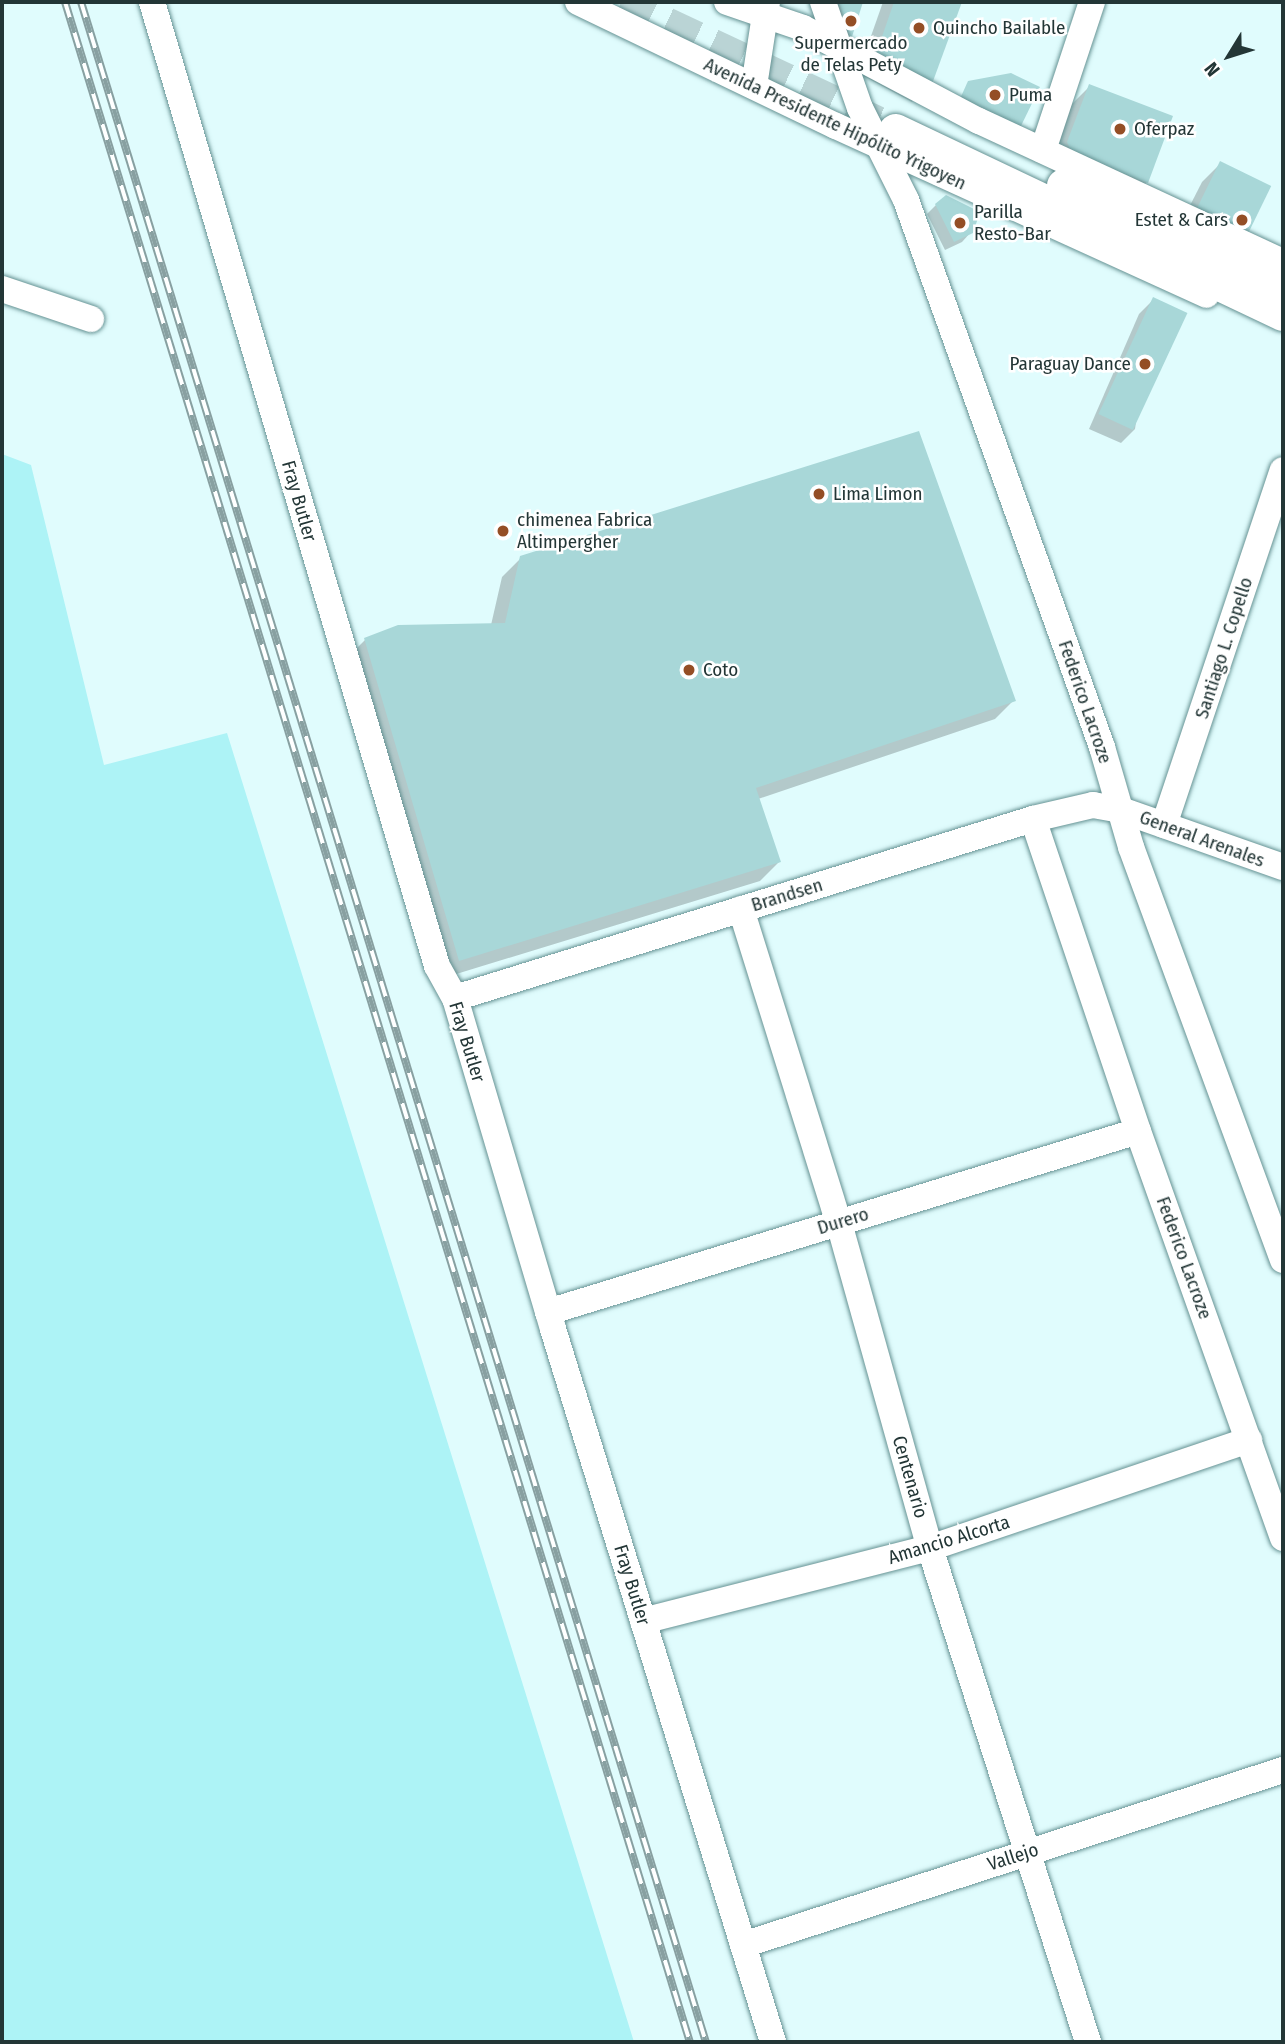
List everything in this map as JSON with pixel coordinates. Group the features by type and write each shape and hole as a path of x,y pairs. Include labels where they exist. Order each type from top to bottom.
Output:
{"main road":[{"name":"Avenida Presidente Hipólito Yrigoyen","path":"892,129 1283,285"},
{"name":"Avenida Presidente Hipólito Yrigoyen","path":"892,129 1283,314"}],"street":[{"name":"Fray Butler","path":"152,2 437,966 455,998 548,1312 773,2042"},
{"name":"Avenida Presidente Hipólito Yrigoyen","path":"578,2 754,86 892,129 1283,332"},
{"path":"727,2 767,8 979,121 1283,262"},
{"name":"Federico Lacroze","path":"823,2 860,108 892,129 906,201 1102,747 1131,847 1277,1223 1283,1260"},
{"path":"1043,150 1092,2"},
{"path":"754,86 767,8"},
{"path":"2,289 91,319"},
{"name":"Santiago L. Copello","path":"1164,825 1283,470"},
{"name":"Brandsen","path":"455,998 1033,818 1093,805 1121,810"},
{"name":"General Arenales","path":"1121,810 1283,867"},
{"name":"Federico Lacroze","path":"1033,818 1138,1131 1283,1538"},
{"name":"Centenario","path":"741,909 839,1223 930,1548 1088,2042"},
{"name":"Durero","path":"548,1312 1138,1131"},
{"name":"Amancio Alcorta","path":"643,1621 930,1548 1249,1440"},
{"name":"Vallejo","path":"743,1945 1283,1770"}],"shaded area":[{"path":"2,454 31,465 104,765 227,733 634,2042 2,2042"}],"building":[{"name":"Supermercado de Telas Pety","path":"839,2 863,2 851,40"},
{"name":"Quincho Bailable","path":"894,2 962,2 932,84 876,54"},
{"path":"1011,73 1040,87 1019,130 959,101 968,81"},
{"name":"Oferpaz","path":"1089,84 1173,116 1148,183 1072,153 1067,142"},
{"path":"1220,161 1271,186 1246,237 1195,212"},
{"name":"Parilla Resto-Bar","path":"946,195 980,212 973,233 954,242 935,204"},
{"name":"Paraguay Dance","path":"1153,297 1187,313 1133,430 1098,414"},
{"name":"Coto","path":"919,431 1016,701 756,788 781,862 459,961 364,638 398,625 505,623 520,556"}],"tunnel":[{"path":"621,2 888,127"}],"railway":[{"path":"65,2 690,2042"},
{"path":"81,2 706,2042"}],"place":[{"name":"Supermercado de Telas Pety","path":"851,21"},
{"name":"Quincho Bailable","path":"919,28"},
{"name":"Puma","path":"995,95"},
{"name":"Oferpaz","path":"1120,129"},
{"name":"Estet & Cars","path":"1242,220"},
{"name":"Parilla Resto-Bar","path":"960,223"},
{"name":"Paraguay Dance","path":"1145,364"},
{"name":"Lima Limon","path":"819,494"},
{"name":"chimenea Fabrica Altimpergher","path":"503,531"},
{"name":"Coto","path":"689,670"}]}
